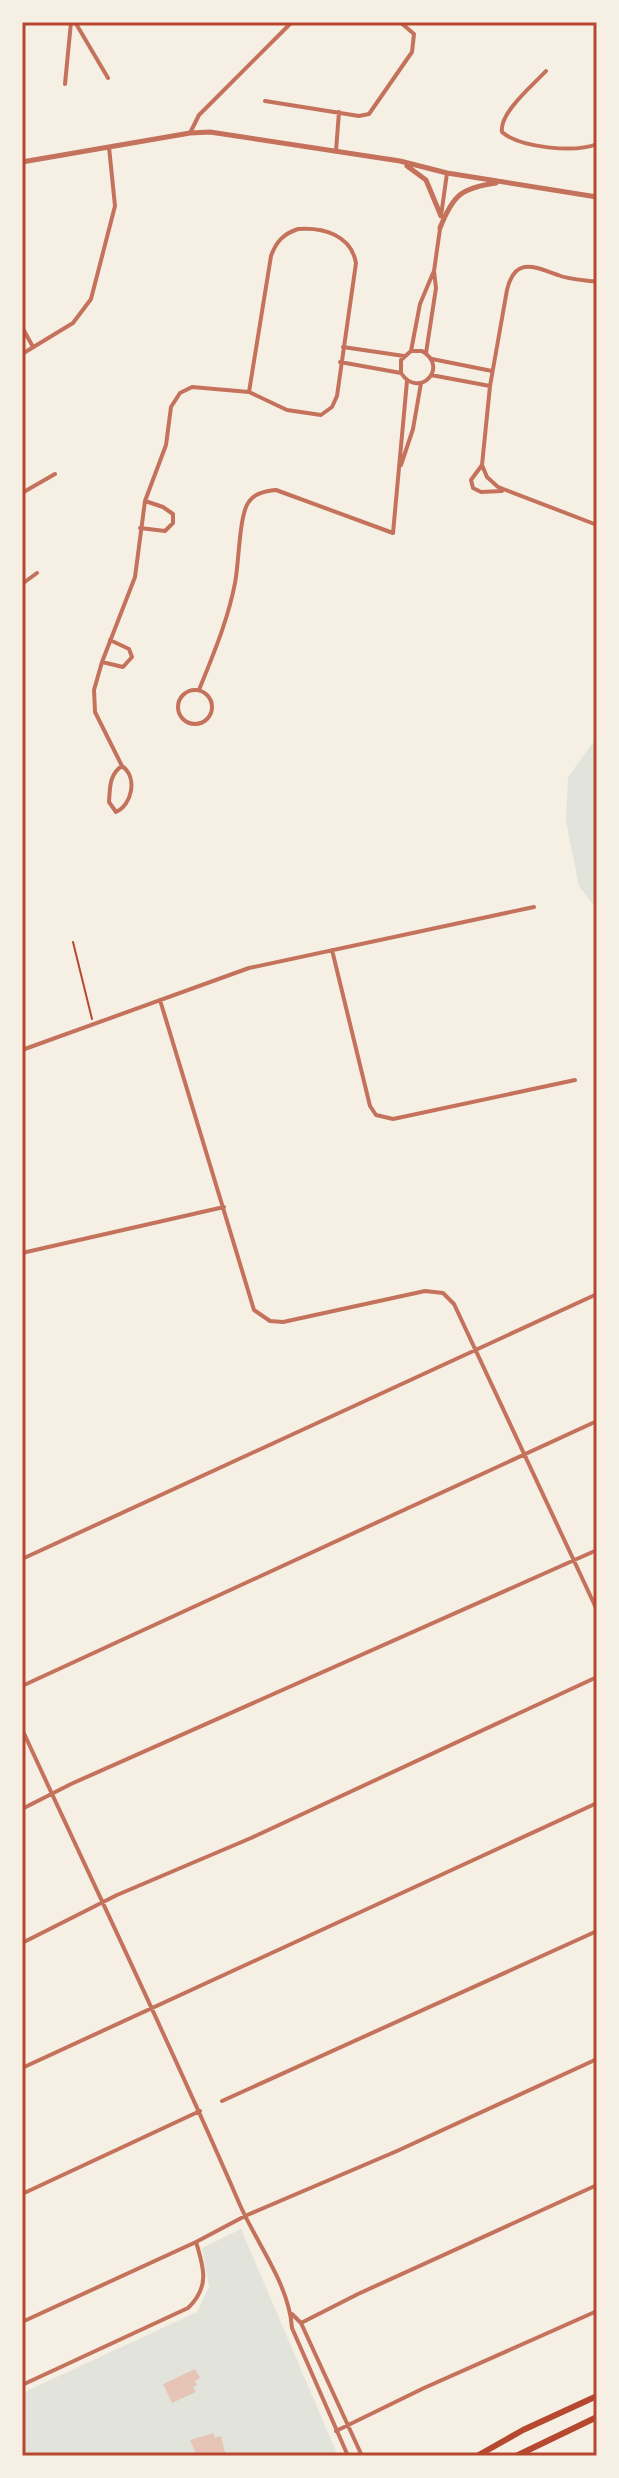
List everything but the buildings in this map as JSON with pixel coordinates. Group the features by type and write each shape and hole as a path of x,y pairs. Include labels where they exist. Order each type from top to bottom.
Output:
{"main road":[{"path":"477,2456 523,2430 597,2396"},
{"path":"516,2456 597,2417"}],"street":[{"path":"73,22 108,78"},
{"path":"65,84 73,22"},
{"path":"190,133 199,115 292,22"},
{"path":"265,101 364,116 373,110 412,52 414,34 400,22"},
{"path":"546,71 508,112 501,122 502,132 522,143 578,150 597,144"},
{"path":"335,153 339,112"},
{"path":"22,162 190,133 220,134 400,161 447,173 597,197"},
{"path":"22,354 73,323 91,299 115,206 109,147"},
{"path":"400,161 426,180 441,216"},
{"path":"426,353 436,288 434,271 447,173"},
{"path":"440,228 447,212 463,191 472,186 501,182"},
{"path":"122,766 114,774 110,788 109,802 116,812 125,806 131,784 130,773 122,766 103,731 93,704 94,690 135,577 145,501 166,445 171,407 175,399 192,387 249,392 287,410 321,415 332,407 337,396 354,286 354,253 340,237 304,228 291,231 275,245 249,392"},
{"path":"505,491 481,492 473,488 471,480 482,465 492,371 509,283 520,269 529,265 561,277 597,282"},
{"path":"411,351 420,304 434,271"},
{"path":"22,327 33,347"},
{"path":"343,347 404,356"},
{"path":"199,690 230,604 236,582 244,514 253,497 276,490 393,533 407,381 401,373 400,364 411,351 426,353 433,367 431,375 421,383 413,429 400,468"},
{"path":"431,358 492,371"},
{"path":"340,362 401,373"},
{"path":"431,375 490,386"},
{"path":"407,381 421,383"},
{"path":"482,465 492,482 505,491 597,525"},
{"path":"22,493 55,474"},
{"path":"140,528 165,531 173,523 173,514 169,510 145,501"},
{"path":"22,584 37,573"},
{"path":"102,662 123,667 132,657 129,649 110,640"},
{"path":"199,690 208,696 211,712 204,721 188,722 180,715 178,704 188,691 199,690"},
{"path":"22,1050 241,971 534,907"},
{"path":"332,950 370,1106 376,1115 393,1119 575,1080"},
{"path":"160,1000 251,1302 259,1315 270,1321 283,1322 425,1291 443,1293 454,1304 477,1348 597,1610"},
{"path":"22,1253 224,1207"},
{"path":"22,1559 597,1294"},
{"path":"22,1686 597,1421"},
{"path":"22,1809 597,1550"},
{"path":"22,1943 117,1895 251,1838 597,1677"},
{"path":"22,1729 200,2111 245,2216 291,2312 301,2323 362,2456"},
{"path":"22,2068 597,1803"},
{"path":"222,2101 597,1931"},
{"path":"22,2322 196,2242 245,2216 397,2151 597,2059"},
{"path":"22,2194 200,2111"},
{"path":"301,2323 597,2185"},
{"path":"22,2385 188,2308 200,2293 205,2277 196,2242"},
{"path":"336,2431 597,2311"},
{"path":"291,2312 292,2328 348,2456"}],"path":[{"path":"73,942 94,1024"}],"shaded area":[{"path":"597,737 597,910 579,886 566,821 568,777"},
{"path":"241,2229 338,2456 22,2456 22,2393 197,2312 209,2287 202,2248"}]}
